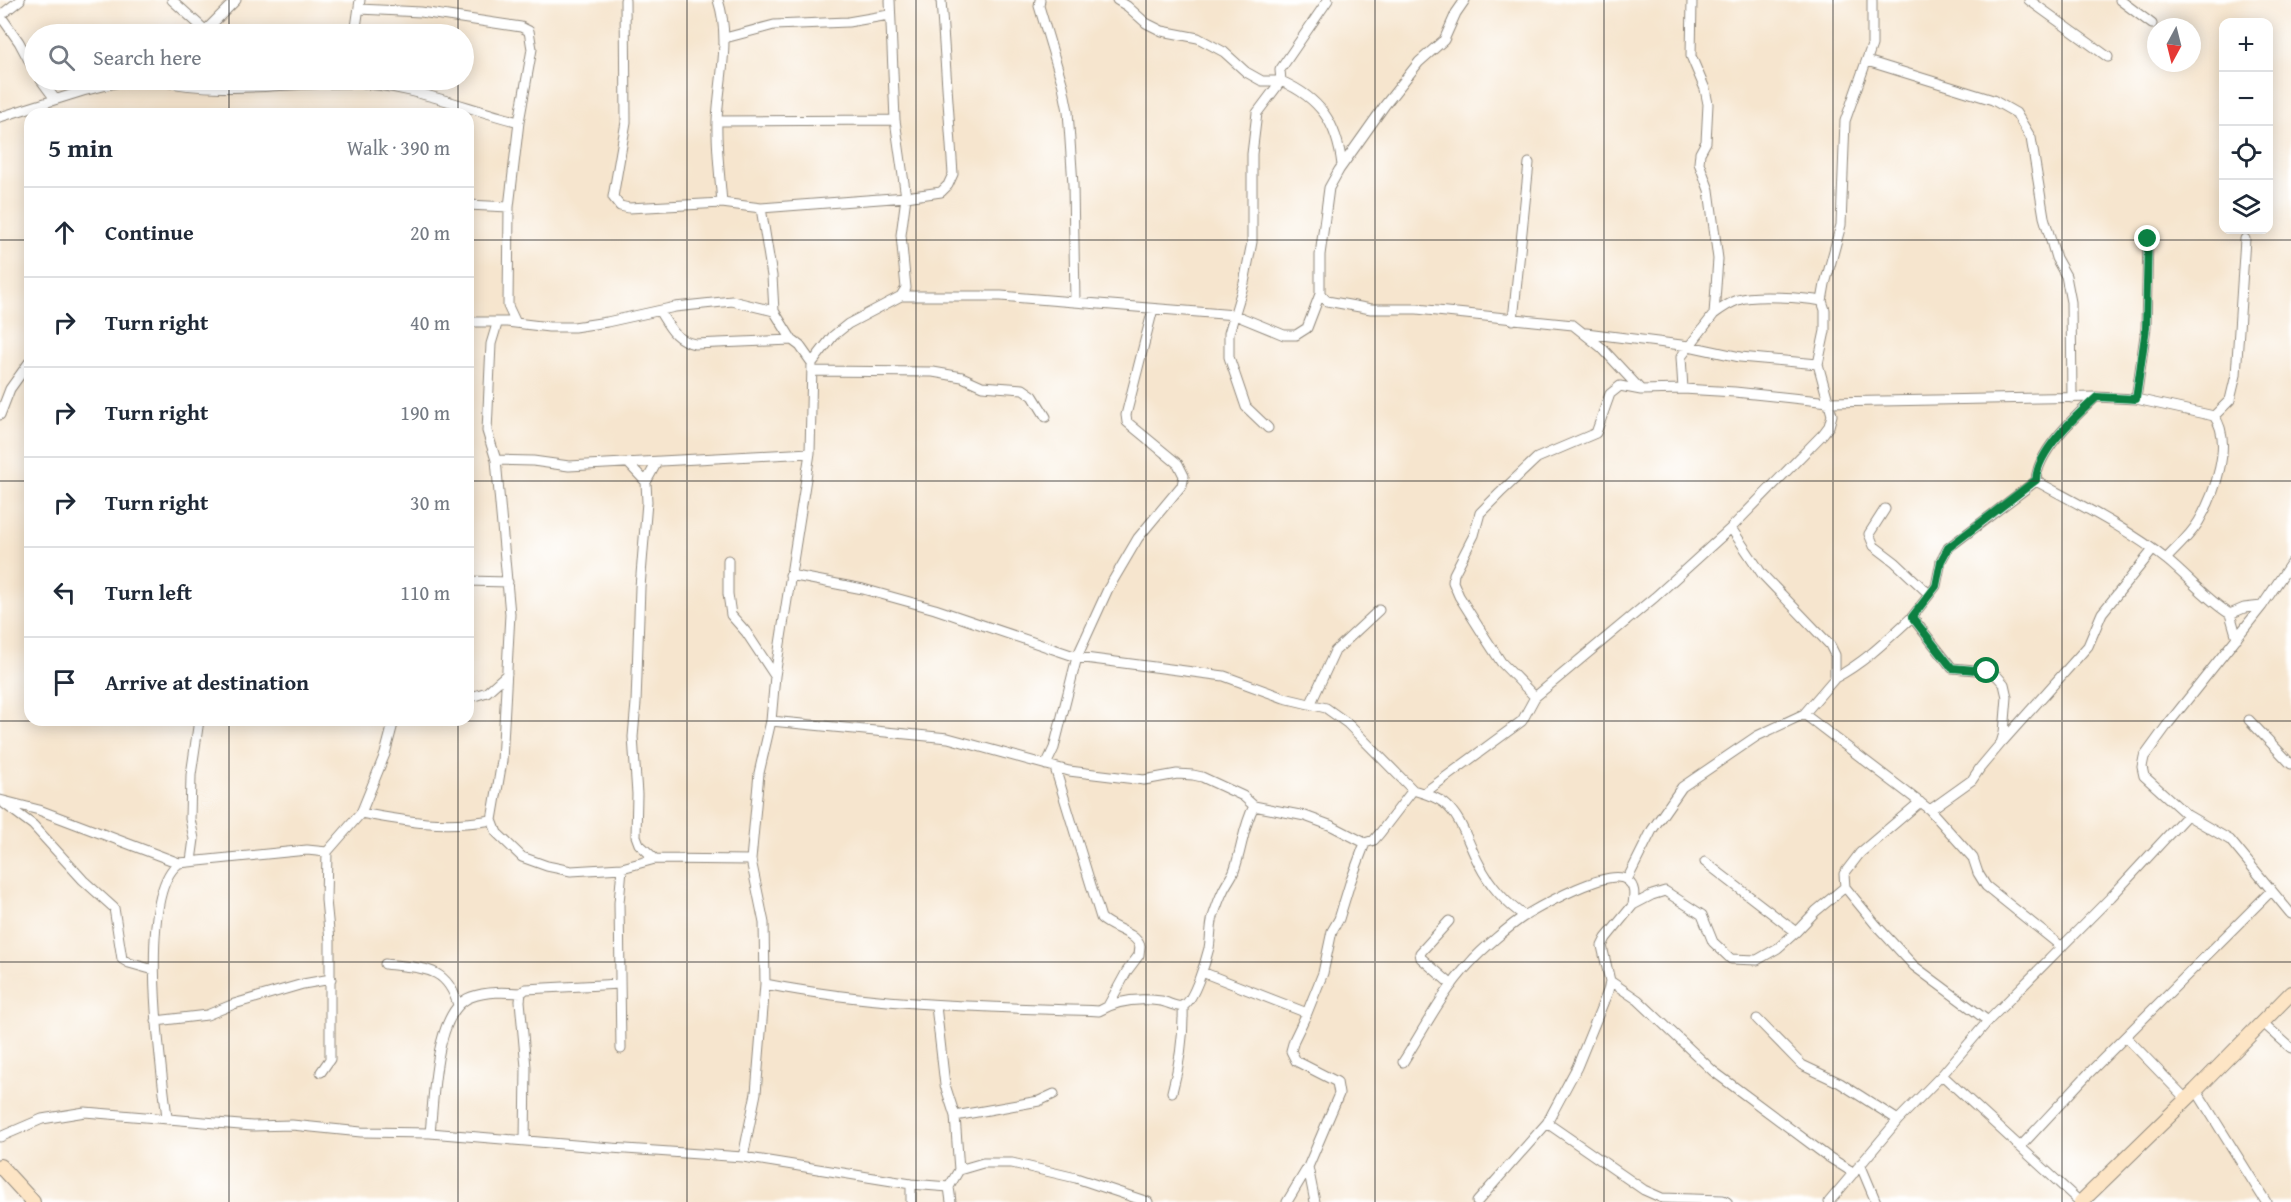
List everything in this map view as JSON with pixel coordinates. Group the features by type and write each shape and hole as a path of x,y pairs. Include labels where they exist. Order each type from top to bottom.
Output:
{"street":[{"path":"20,0 0,15 24,54"},
{"path":"172,0 196,24"},
{"path":"212,24 236,0"},
{"path":"625,0 626,122 613,197 620,206 629,208 722,203 760,208 941,192 948,185 953,174 941,0"},
{"path":"718,0 725,38 717,121 722,203"},
{"path":"890,0 895,120 906,196 901,236 906,288 901,296"},
{"path":"1040,0 1068,111 1073,185 1075,302"},
{"path":"1117,0 1146,23 1162,31 1198,38 1224,52 1246,72 1262,81 1281,81 1302,91 1327,115 1340,144 1342,165"},
{"path":"1268,428 1246,407 1229,357 1229,333 1252,242 1252,154 1257,113 1281,81 1280,70 1328,0"},
{"path":"812,367 833,336 848,324 901,296 1001,296 1235,315 1284,335 1296,335 1307,328 1320,294 1320,255 1329,188 1342,165 1405,79 1419,62 1444,40 1456,13 1465,0"},
{"path":"1692,0 1691,56 1705,89 1708,104 1706,142 1700,153 1699,163 1709,189 1718,259 1714,314"},
{"path":"1424,793 1522,721 1535,697 1655,597 1731,528 1829,426 1832,415 1818,364 1825,331 1825,310 1822,301 1841,225 1845,121 1872,45 1872,0"},
{"path":"2029,0 2108,57"},
{"path":"2120,0 2147,20"},
{"path":"357,24 360,4 454,16 520,27 529,31 532,49 519,122 509,207 508,306 516,323"},
{"path":"725,38 774,25 848,22 890,15"},
{"path":"1867,61 1993,100 2016,113 2031,138 2044,217 2055,258 2066,276 2072,302 2072,398"},
{"path":"48,90 55,99"},
{"path":"28,108 90,90"},
{"path":"408,90 470,108"},
{"path":"0,117 24,109"},
{"path":"474,109 519,122"},
{"path":"717,121 895,120"},
{"path":"1513,320 1529,163"},
{"path":"474,205 509,207"},
{"path":"743,1157 756,1093 765,984 764,922 751,860 759,773 771,721 789,575 810,453 812,367 800,346 792,340 774,311 772,276 760,208"},
{"path":"2136,399 2146,328 2148,239"},
{"path":"2214,416 2230,400 2236,375 2245,239"},
{"path":"1320,294 1327,301 1371,309 1416,309 1573,325 1602,348 1641,390"},
{"path":"1683,389 1682,357 1714,314 1724,306 1740,298 1802,297 1822,301"},
{"path":"474,322 574,327 660,312 675,307 732,301 774,311"},
{"path":"1108,1006 1127,971 1135,963 1140,946 1132,937 1108,925 1101,918 1050,767 1077,657 1108,589 1138,538 1182,485 1184,476 1178,464 1127,422 1126,415 1153,309"},
{"path":"660,312 675,336 683,342 695,344 792,340"},
{"path":"497,324 490,344 488,432 496,460 510,614 502,761 492,820 497,833 522,857 532,862 571,871 622,868 655,859 751,860"},
{"path":"1584,333 1689,346 1740,357 1818,364"},
{"path":"812,367 933,372 962,377 982,386 1023,389 1034,396 1046,417"},
{"path":"0,415 10,389 24,369"},
{"path":"1535,697 1501,662 1459,596 1453,582 1454,574 1474,535 1480,513 1538,458 1596,433 1610,394 1620,386 1641,390 1683,389 1735,392 1829,402 2097,397 2136,399 2214,416 2220,424 2223,444 2212,494 2199,523 2166,559"},
{"path":"1627,880 1652,830 1682,787 1757,736 1804,714 1835,678 1855,668 1874,653 1912,617 1936,586 1941,561 1948,548 2036,480 2037,470 2054,443 2097,397"},
{"path":"496,460 533,460 570,466 810,453"},
{"path":"655,859 639,844 636,836 637,794 633,737 640,587 647,502 646,482 657,462"},
{"path":"629,464 646,482"},
{"path":"2036,480 2114,525 2166,559 2230,614 2237,638"},
{"path":"1885,509 1869,534 1870,540 1929,594"},
{"path":"1731,528 1762,574 1830,645 1835,655 1835,678"},
{"path":"1930,810 1972,780 2001,743 2088,646 2102,614 2152,550"},
{"path":"728,560 728,594 731,615 746,632 775,676"},
{"path":"2291,563 2262,606 2168,724 2144,757 2142,767 2144,776 2187,815 2230,840 2291,915"},
{"path":"789,575 873,591 935,609 1077,657 1224,676 1284,698 1326,708 1347,723 1413,790 1447,805 1459,822 1479,866 1510,907 1525,916"},
{"path":"474,581 507,582"},
{"path":"2230,614 2244,608 2262,606"},
{"path":"1311,703 1335,651 1379,610"},
{"path":"1912,617 1952,668 1987,671 1997,676 2004,684 2007,697 2001,743"},
{"path":"474,696 487,692 507,674"},
{"path":"1804,714 1930,810 1973,858 1986,886 2062,947"},
{"path":"2249,720 2291,764"},
{"path":"771,721 948,738 1050,767 1144,780 1177,774 1193,775 1243,796 1254,806 1305,816 1332,826 1365,843 1374,840 1413,790"},
{"path":"191,861 194,838 190,819 191,775 198,726"},
{"path":"321,1071 330,1059 331,979 326,900 327,852 362,813 385,754 392,726"},
{"path":"0,800 48,813 179,862 307,850 327,852"},
{"path":"0,800 40,833 83,880 114,908 123,959 154,970"},
{"path":"1920,801 1860,852 1844,874 1845,887 1914,966 1988,1021"},
{"path":"765,984 878,1002 936,1006 1099,1011 1108,1006 1139,999 1177,1006 1184,1005 1189,1001 1202,972 1209,951 1212,919 1222,891 1233,875 1240,854 1246,821 1254,806"},
{"path":"362,813 409,822 441,825 492,820"},
{"path":"1828,1202 1988,1021 2062,947 2187,815"},
{"path":"1287,1202 1308,1167 1339,1094 1337,1082 1296,1061 1291,1051 1323,973 1332,931 1339,919 1365,843"},
{"path":"166,1117 156,1020 154,970 158,910 165,880 179,862"},
{"path":"1705,862 1796,932"},
{"path":"621,1049 619,903 622,868"},
{"path":"1403,1062 1470,962 1525,916 1578,888 1605,878 1620,877 1627,880 1634,888 1633,905"},
{"path":"1477,1202 1547,1123 1577,1067 1604,1005 1610,981 1602,946 1633,905 1665,891 1702,915 1713,942 1731,959 1757,960 1778,948 1845,887"},
{"path":"2021,1146 2271,891"},
{"path":"1449,921 1420,954 1421,958 1452,986"},
{"path":"385,964 432,970 440,974 458,1005"},
{"path":"1202,972 1307,1013"},
{"path":"156,1020 207,1015 234,1004 303,984 331,979"},
{"path":"1610,981 1638,1000 1713,1071 1827,1156 1857,1169 1876,1202"},
{"path":"430,1133 441,1037 458,1005 469,997 489,993 521,993 526,989 620,984"},
{"path":"521,993 526,1067 525,1141"},
{"path":"1942,1075 2081,1202 2291,993"},
{"path":"1172,1092 1184,1029 1184,1005"},
{"path":"936,1006 945,1085 955,1116 959,1170 949,1187 951,1202"},
{"path":"1756,1019 1802,1065 1840,1083 1899,1120"},
{"path":"2263,1023 2291,1048"},
{"path":"2126,1037 2191,1094 2266,1202"},
{"path":"955,1116 1039,1101 1053,1094"},
{"path":"0,1137 42,1119 85,1112 252,1126 292,1125 361,1132 430,1133 743,1157 911,1184 949,1187"},
{"path":"1547,1123 1660,1200 1723,1200 1727,1202"},
{"path":"959,1170 983,1163 1012,1163 1076,1178 1148,1202"},
{"path":"0,1166 33,1202"},
{"path":"1308,1167 1315,1202"},
{"path":"911,1184 911,1202"}],"route":[{"path":"1987,671 1952,668 1912,617 1936,586 1940,577 1941,561 1948,548 2036,480 2041,462 2076,417 2097,397 2136,399 2146,328 2148,239"}]}
